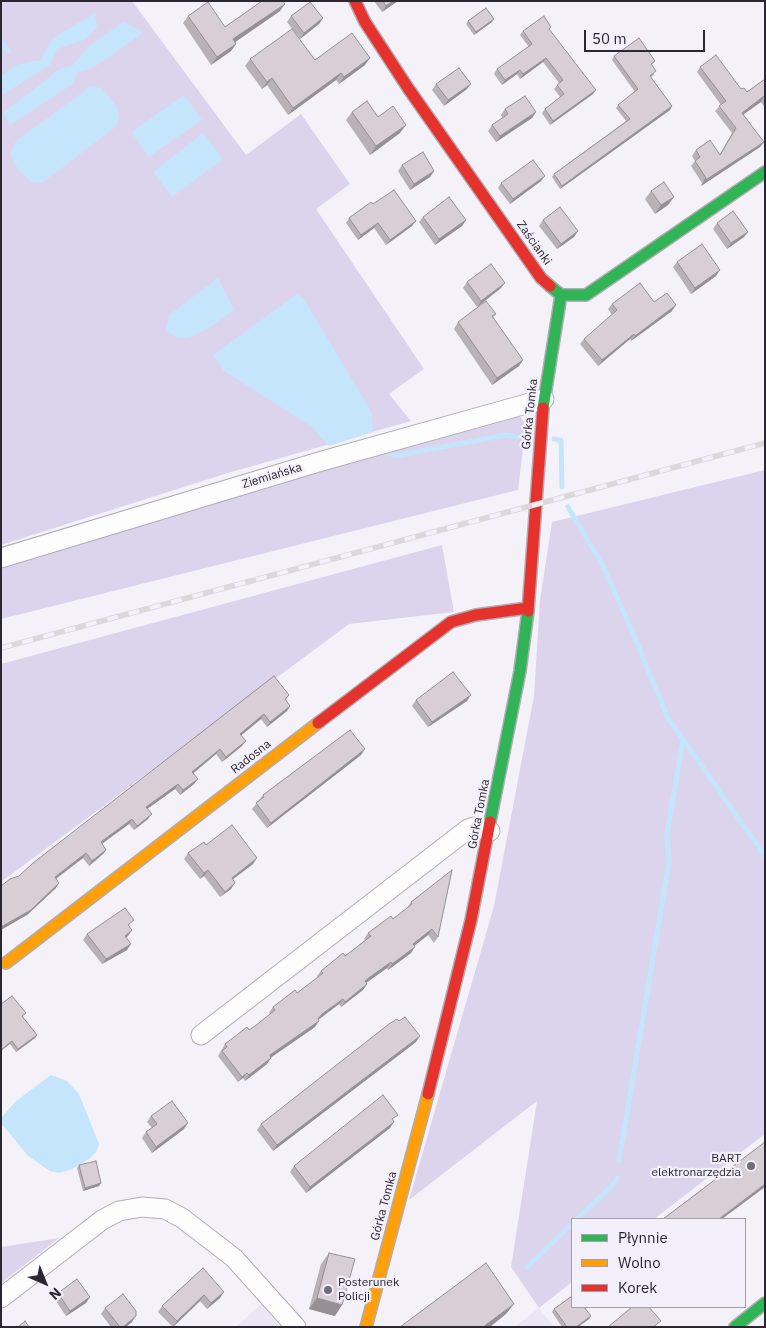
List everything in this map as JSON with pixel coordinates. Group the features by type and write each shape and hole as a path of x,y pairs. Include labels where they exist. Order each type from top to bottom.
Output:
{"street":[{"name":"Zaścianki","path":"355,1 365,22 408,88 541,278 561,295"},
{"path":"561,295 586,295 765,172"},
{"name":"Górka Tomka","path":"366,1327 415,1145 471,920 490,831 520,671 528,608 544,399 561,295"},
{"name":"Ziemiańska","path":"1,558 322,461 544,399"},
{"name":"Radosna","path":"6,963 433,634 451,622 476,615 528,608"},
{"path":"201,1035 468,829 474,827 490,831"},
{"path":"1,1298 102,1220 119,1211 142,1207 165,1209 182,1218 234,1258 296,1327"},
{"path":"735,1327 765,1303"}],"shaded area":[{"path":"1,1 132,1 246,155 301,114 350,184 316,209 424,369 389,394 411,421 228,473 1,545"},
{"path":"520,416 526,425 518,490 1,619 1,568 261,488"},
{"path":"765,470 765,1134 655,1218 571,1218 571,1283 539,1308 511,1267 537,1101 409,1200 494,906 534,696 540,600 552,522"},
{"path":"442,545 454,612 349,624 1,882 1,664"},
{"path":"59,1238 1,1283 1,1247"},
{"path":"261,1304 281,1327 236,1327"},
{"path":"539,1308 554,1327 514,1327"}],"water":[{"path":"95,13 97,27 86,39 57,49 50,65 1,96 1,75 19,64 40,60 53,38"},
{"path":"123,22 144,32 93,68 77,73 73,84 10,125 3,113 61,68 72,66 88,47"},
{"path":"91,86 102,88 116,105 119,117 117,126 42,183 32,182 23,175 14,163 10,153 16,141"},
{"path":"184,95 202,120 149,157 131,132"},
{"path":"203,133 223,159 172,197 153,172"},
{"path":"218,278 234,310 212,326 189,338 177,338 166,330 169,315"},
{"path":"297,294 304,299 368,406 372,414 373,432 329,446 312,427 224,371 213,355"},
{"path":"51,1075 67,1081 79,1094 99,1144 96,1152 89,1159 72,1169 59,1173 50,1171 28,1156 1,1123 1,1118 16,1101"}],"building":[{"path":"262,1 283,1 285,4 233,39 236,44 217,57 188,16 208,2 225,27"},
{"path":"383,1 393,1 386,6"},
{"path":"310,2 323,18 304,33 291,16"},
{"path":"486,8 494,19 476,32 468,21"},
{"path":"544,16 551,27 549,29 596,90 553,121 545,109 564,94 557,85 563,80 546,58 523,74 520,70 505,80 497,69 532,44 523,31"},
{"path":"292,29 315,60 352,33 370,58 344,77 341,73 293,108 272,78 267,82 250,59"},
{"path":"639,38 655,61 651,64 656,71 650,76 672,106 562,186 554,174 630,119 618,105 638,89 614,56"},
{"path":"716,55 741,89 744,88 747,92 765,79 765,97 742,113 764,142 704,181 706,178 695,161 700,157 696,150 710,140 720,155 736,128 719,106 726,101 700,67"},
{"path":"459,68 471,84 448,100 436,84"},
{"path":"525,96 536,112 500,136 492,125 508,114 505,109"},
{"path":"367,101 378,117 393,106 406,125 376,146 352,112"},
{"path":"423,152 434,171 414,184 402,165"},
{"path":"533,160 545,176 513,199 501,183"},
{"path":"664,182 674,197 661,205 651,191"},
{"path":"394,190 416,221 390,240 378,223 361,235 349,218 371,202 373,204"},
{"path":"449,197 466,220 439,239 423,217"},
{"path":"560,207 578,231 561,244 543,220"},
{"path":"733,211 748,232 731,243 717,223"},
{"path":"702,244 720,270 695,288 677,262"},
{"path":"491,264 505,283 481,301 467,282"},
{"path":"640,283 654,302 667,293 676,305 635,336 634,334 602,360 584,339 617,310 612,304"},
{"path":"486,301 496,314 492,316 523,360 497,378 458,322"},
{"path":"453,672 471,695 432,722 416,700"},
{"path":"274,676 289,695 285,699 290,706 270,722 264,714 240,734 246,741 226,757 220,749 192,772 198,779 183,790 178,784 146,807 152,814 137,826 132,819 101,842 106,850 92,861 86,853 55,877 59,883 31,910 1,927 1,886 10,879 19,876 33,863"},
{"path":"350,730 365,749 271,823 256,803 264,797 263,795"},
{"path":"232,825 257,858 232,878 235,883 225,892 208,870 204,873 188,853 204,842 206,845"},
{"path":"452,870 438,937 432,929 413,944 415,947 365,981 367,984 345,1002 343,999 322,1014 318,1019 319,1021 270,1055 271,1058 249,1075 247,1073 242,1077 222,1051 227,1047 225,1044 247,1027 249,1030 255,1026 275,1010 273,1007 295,990 297,993 318,977 323,973 321,971 343,953 345,956 371,936 368,933 391,916 393,919 412,904 411,902"},
{"path":"125,908 134,920 128,925 132,930 125,936 131,944 106,959 87,934"},
{"path":"12,996 26,1013 22,1016 37,1035 18,1049 12,1041 1,1050 1,1004"},
{"path":"405,1017 420,1036 277,1145 261,1124 389,1024"},
{"path":"383,1095 398,1115 392,1119 394,1122 310,1187 294,1166"},
{"path":"172,1101 188,1123 156,1147 146,1132 157,1124 151,1116"},
{"name":"BART elektronarzędzia","path":"765,1142 765,1184 720,1218 664,1218"},
{"path":"96,1161 101,1183 85,1188 79,1165"},
{"path":"329,1253 355,1259 342,1305 317,1298"},
{"path":"486,1263 514,1304 483,1327 400,1327"},
{"path":"203,1268 224,1292 211,1303 204,1295 177,1321 162,1306"},
{"path":"77,1279 90,1297 70,1311 58,1293"},
{"path":"123,1294 136,1311 136,1316 123,1327 120,1327 105,1308"},
{"path":"571,1297 571,1308 585,1308 591,1316 576,1327 567,1327 554,1309"},
{"path":"631,1308 650,1308 661,1321 653,1327 608,1327"},
{"path":"25,1321 29,1327 18,1327"}],"waterway":[{"path":"1,41 8,51"},
{"path":"385,450 395,456 506,435 518,437"},
{"path":"554,439 561,440 562,487"},
{"path":"568,507 602,564 668,718 765,856"},
{"path":"619,1161 669,862 667,834 683,740"},
{"path":"578,1218 615,1183 617,1178"},
{"path":"527,1267 571,1225"}],"railway":[{"path":"1,648 765,443"}],"traffic: fast":[{"path":"550,286 561,295 586,295 765,172"},
{"path":"543,408 561,295"},
{"path":"490,822 520,671 528,611"},
{"path":"735,1327 765,1303"}],"traffic: slow":[{"path":"6,963 318,723"},
{"path":"366,1327 428,1094"}],"traffic: jam":[{"path":"355,1 365,22 408,88 541,278 550,286"},
{"path":"528,611 543,408"},
{"path":"318,723 451,622 476,615 528,608"},
{"path":"428,1094 471,920 490,822"}],"place":[{"name":"BART elektronarzędzia","path":"751,1166"},
{"name":"Posterunek Policji","path":"328,1290"}]}
